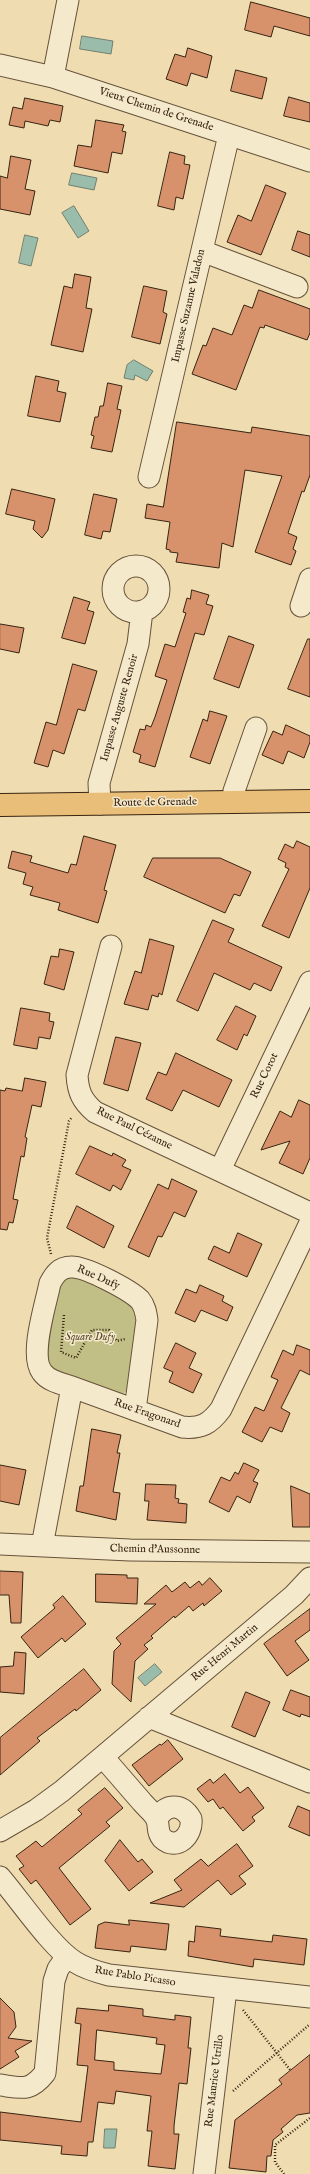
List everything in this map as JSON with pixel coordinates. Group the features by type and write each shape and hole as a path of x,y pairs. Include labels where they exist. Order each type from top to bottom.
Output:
{"main road":[{"name":"Route de Grenade","path":"0,805 310,801"}],"street":[{"path":"53,77 68,0"},
{"name":"Vieux Chemin de Grenade","path":"0,65 53,77 310,161"},
{"name":"Impasse Suzanne Valadon","path":"149,477 229,134"},
{"path":"202,251 297,287"},
{"path":"301,606 310,579"},
{"name":"Impasse Auguste Renoir","path":"100,804 99,783 138,644 142,611"},
{"path":"233,802 234,791 256,728"},
{"name":"Rue Paul Cézanne","path":"111,946 77,1075 78,1090 83,1102 95,1112 310,1213"},
{"name":"Rue Corot","path":"220,1170 310,982"},
{"name":"Rue Fragonard","path":"72,1387 182,1427 200,1427 214,1419 221,1409 310,1223"},
{"name":"Rue Dufy","path":"72,1387 50,1379 42,1373 36,1354 50,1283 56,1273 63,1268 72,1266 83,1269 132,1293 141,1302 146,1310 147,1320 135,1410"},
{"path":"42,1546 72,1387"},
{"name":"Chemin d'Aussonne","path":"0,1544 138,1550 306,1552"},
{"name":"Rue Henri Martin","path":"0,1831 46,1802 103,1757 305,1583 306,1552"},
{"path":"149,1717 310,1782"},
{"path":"103,1757 157,1819"},
{"name":"Rue Pablo Picasso","path":"0,1877 67,1956 90,1970 109,1975 310,1997"},
{"path":"0,2085 24,2088 36,2084 45,2073 54,1981 58,1969 67,1956"},
{"name":"Rue Maurice Utrillo","path":"204,2174 226,1989"}],"path":[{"path":"226,1989 291,2071"},
{"path":"212,2110 310,2024"},
{"path":"284,2174 275,2162 275,2145 310,2118"}],"green space":[{"name":"Square Dufy","path":"70,1274 134,1302 139,1318 132,1386 119,1398 54,1375 42,1360 54,1287"}],"shaded area":[{"path":"82,36 113,41 111,54 80,49"},
{"path":"72,173 97,178 94,190 69,185"},
{"path":"74,206 89,231 78,238 62,213"},
{"path":"25,235 38,238 31,266 19,263"},
{"path":"134,360 153,371 147,381 135,375 134,380 124,378 127,365"},
{"path":"155,1664 162,1672 145,1686 138,1678"},
{"path":"105,2129 117,2129 115,2148 104,2148"}],"building":[{"path":"251,2 310,18 310,36 274,26 271,37 245,30"},
{"path":"188,48 212,56 207,78 191,73 187,86 166,79 175,54 185,57"},
{"path":"236,70 267,78 262,99 231,91"},
{"path":"289,97 310,103 310,122 284,116"},
{"path":"25,98 63,106 60,122 50,120 48,126 25,121 24,128 9,125 13,107 22,109"},
{"path":"96,120 124,125 122,131 126,132 122,154 112,152 108,173 74,166 78,145 91,147"},
{"path":"170,152 185,156 184,164 190,165 183,199 176,197 174,210 158,206"},
{"path":"11,156 31,160 25,189 35,191 30,215 0,209 0,176 7,178"},
{"path":"266,185 286,193 261,255 227,242 238,215 251,221"},
{"path":"298,231 310,235 310,257 292,250"},
{"path":"75,274 91,277 86,308 92,309 83,352 51,345 64,286 72,288"},
{"path":"144,286 167,291 163,312 167,314 160,344 132,337"},
{"path":"259,290 310,309 310,333 307,340 265,325 264,328 260,327 236,390 192,374 203,345 206,346 213,328 232,335 244,305 252,308"},
{"path":"36,376 59,381 57,391 66,393 60,422 28,416"},
{"path":"108,383 122,386 117,409 121,410 112,452 91,448 94,436 91,435 95,417 98,417 100,406 103,406"},
{"path":"177,422 251,433 252,427 310,436 310,475 304,492 302,491 288,533 297,537 293,549 296,551 291,565 255,552 282,476 245,470 233,547 222,543 219,568 176,562 178,553 170,552 170,550 166,549 170,522 145,518 147,504 163,507"},
{"path":"12,489 55,499 48,530 42,538 33,529 35,521 6,514"},
{"path":"94,494 117,499 110,532 103,531 101,539 85,535"},
{"path":"192,590 209,595 206,604 213,606 204,635 195,633 155,767 139,762 141,755 133,752 140,729 145,730 146,725 151,727 155,717 167,680 155,676 165,644 175,647 186,613 183,612 187,598 190,599"},
{"path":"74,597 90,602 87,610 94,612 85,644 62,638"},
{"path":"0,624 24,628 19,653 0,649"},
{"path":"229,636 254,645 239,688 214,679"},
{"path":"308,639 310,639 310,697 288,689"},
{"path":"73,664 97,671 85,711 78,709 64,754 53,750 48,767 34,763 46,722 56,725"},
{"path":"210,711 227,716 210,764 190,757 203,719 207,721"},
{"path":"286,725 310,736 310,742 304,758 288,751 283,764 262,755 273,731 282,735"},
{"path":"84,836 116,845 104,890 107,891 98,923 58,910 60,903 30,895 33,887 23,884 26,873 8,868 12,851 32,856 30,862 68,873 71,864 76,865"},
{"path":"297,841 310,847 310,888 289,938 262,926 289,869 285,867 286,863 278,859 285,844 293,848"},
{"path":"153,858 220,858 251,872 240,896 234,894 225,913 144,877"},
{"path":"213,920 234,929 228,942 282,967 271,991 254,983 250,990 214,973 198,1011 177,1001"},
{"path":"150,939 174,946 162,995 159,993 158,997 152,995 148,1010 124,1004 135,971 141,973"},
{"path":"60,949 74,952 64,990 44,984 51,956 58,957"},
{"path":"236,1006 256,1016 247,1036 244,1034 237,1050 217,1040"},
{"path":"21,1008 50,1013 49,1021 54,1022 50,1039 39,1037 37,1049 14,1045"},
{"path":"116,1037 141,1043 128,1091 104,1084"},
{"path":"176,1053 232,1080 219,1107 183,1090 172,1111 146,1099 158,1072 166,1075"},
{"path":"25,1078 46,1082 41,1107 32,1105 25,1137 27,1138 24,1157 21,1156 13,1199 18,1200 13,1223 9,1222 7,1230 0,1229 0,1090 5,1091 6,1088 22,1091"},
{"path":"299,1100 310,1105 310,1158 303,1174 279,1163 290,1141 261,1150 280,1111 291,1117"},
{"path":"90,1146 112,1156 113,1153 126,1160 122,1166 131,1170 121,1190 113,1185 110,1191 76,1174"},
{"path":"172,1179 197,1191 185,1217 174,1212 162,1237 158,1236 149,1257 128,1247 158,1184 168,1189"},
{"path":"77,1206 114,1226 104,1248 67,1228"},
{"path":"238,1233 262,1244 247,1277 208,1259 214,1246 229,1253"},
{"path":"200,1285 224,1296 222,1301 233,1307 227,1321 201,1310 195,1322 175,1313 186,1289 196,1293"},
{"path":"176,1343 196,1353 189,1368 202,1374 193,1393 169,1382 173,1372 164,1368"},
{"path":"297,1345 310,1350 310,1375 300,1370 281,1408 290,1413 282,1432 270,1427 262,1442 242,1432 255,1407 264,1411 278,1380 271,1377 283,1350 293,1355"},
{"path":"92,1429 121,1435 117,1453 120,1453 113,1492 120,1493 116,1520 76,1511 80,1486 83,1486"},
{"path":"244,1463 259,1470 253,1481 258,1483 250,1503 237,1496 229,1512 209,1502 221,1477 230,1481 235,1472 238,1474"},
{"path":"0,1465 26,1470 19,1505 0,1501"},
{"path":"146,1484 176,1485 175,1498 179,1499 178,1503 187,1504 186,1523 147,1520 149,1501 145,1501"},
{"path":"291,1486 310,1494 310,1527 293,1527"},
{"path":"0,1571 23,1572 21,1623 11,1623 9,1595 0,1595"},
{"path":"96,1574 127,1575 127,1578 138,1578 137,1604 96,1602"},
{"path":"210,1578 222,1591 204,1606 203,1603 193,1611 189,1606 175,1618 174,1616 151,1636 153,1638 144,1645 148,1649 135,1661 131,1702 112,1684 114,1651 121,1644 116,1638 156,1604 144,1604 166,1585 172,1592 185,1582 190,1588 199,1581 202,1585"},
{"path":"63,1596 86,1624 65,1642 62,1638 38,1658 21,1637 55,1608 53,1605"},
{"path":"310,1609 310,1630 295,1641 309,1660 287,1676 264,1644"},
{"path":"15,1652 26,1653 24,1694 0,1692 0,1667 13,1666"},
{"path":"84,1669 101,1690 76,1711 75,1709 37,1738 40,1741 0,1775 0,1738"},
{"path":"291,1690 310,1697 310,1717 301,1714 300,1717 283,1710"},
{"path":"246,1692 270,1702 255,1737 232,1727"},
{"path":"168,1740 183,1759 149,1786 132,1765 160,1744 161,1745"},
{"path":"225,1774 240,1793 248,1787 264,1808 252,1817 255,1821 243,1831 223,1807 220,1809 213,1799 208,1802 197,1789 210,1779 213,1783"},
{"path":"105,1788 123,1808 106,1822 110,1826 59,1868 91,1909 70,1925 36,1880 31,1884 19,1869 24,1866 16,1856 36,1841 42,1847 82,1814 78,1810"},
{"path":"298,1806 310,1811 310,1836 289,1827"},
{"path":"120,1840 138,1862 142,1859 153,1872 129,1891 105,1861"},
{"path":"237,1844 253,1866 239,1876 246,1884 231,1895 218,1880 184,1907 150,1903 182,1890 174,1880 201,1859 208,1866"},
{"path":"129,1920 169,1924 166,1950 131,1946 130,1952 95,1948 98,1925 105,1922 129,1925"},
{"path":"196,1926 221,1929 220,1936 272,1942 273,1935 307,1939 304,1965 254,1959 253,1967 188,1956 189,1941 194,1942"},
{"path":"0,1998 14,2012 16,2027 8,2038 32,2041 15,2051 19,2057 0,2069"},
{"path":"109,2005 143,2009 143,2016 175,2020 175,2015 191,2017 188,2048 191,2048 187,2084 179,2083 174,2126 174,2134 179,2134 175,2169 148,2166 152,2131 147,2131 151,2096 116,2091 114,2104 98,2102 93,2142 88,2142 87,2156 61,2154 62,2146 0,2140 0,2112 81,2122 88,2066 77,2065 81,2024 75,2023 77,2008 108,2011","holes":["97,2030 157,2038 156,2044 165,2045 161,2074 114,2070 114,2062 95,2060"]},
{"path":"310,2055 310,2113 297,2115 281,2129 283,2132 273,2140 271,2156 267,2156 266,2172 229,2168 235,2120 282,2084 279,2080"}]}
